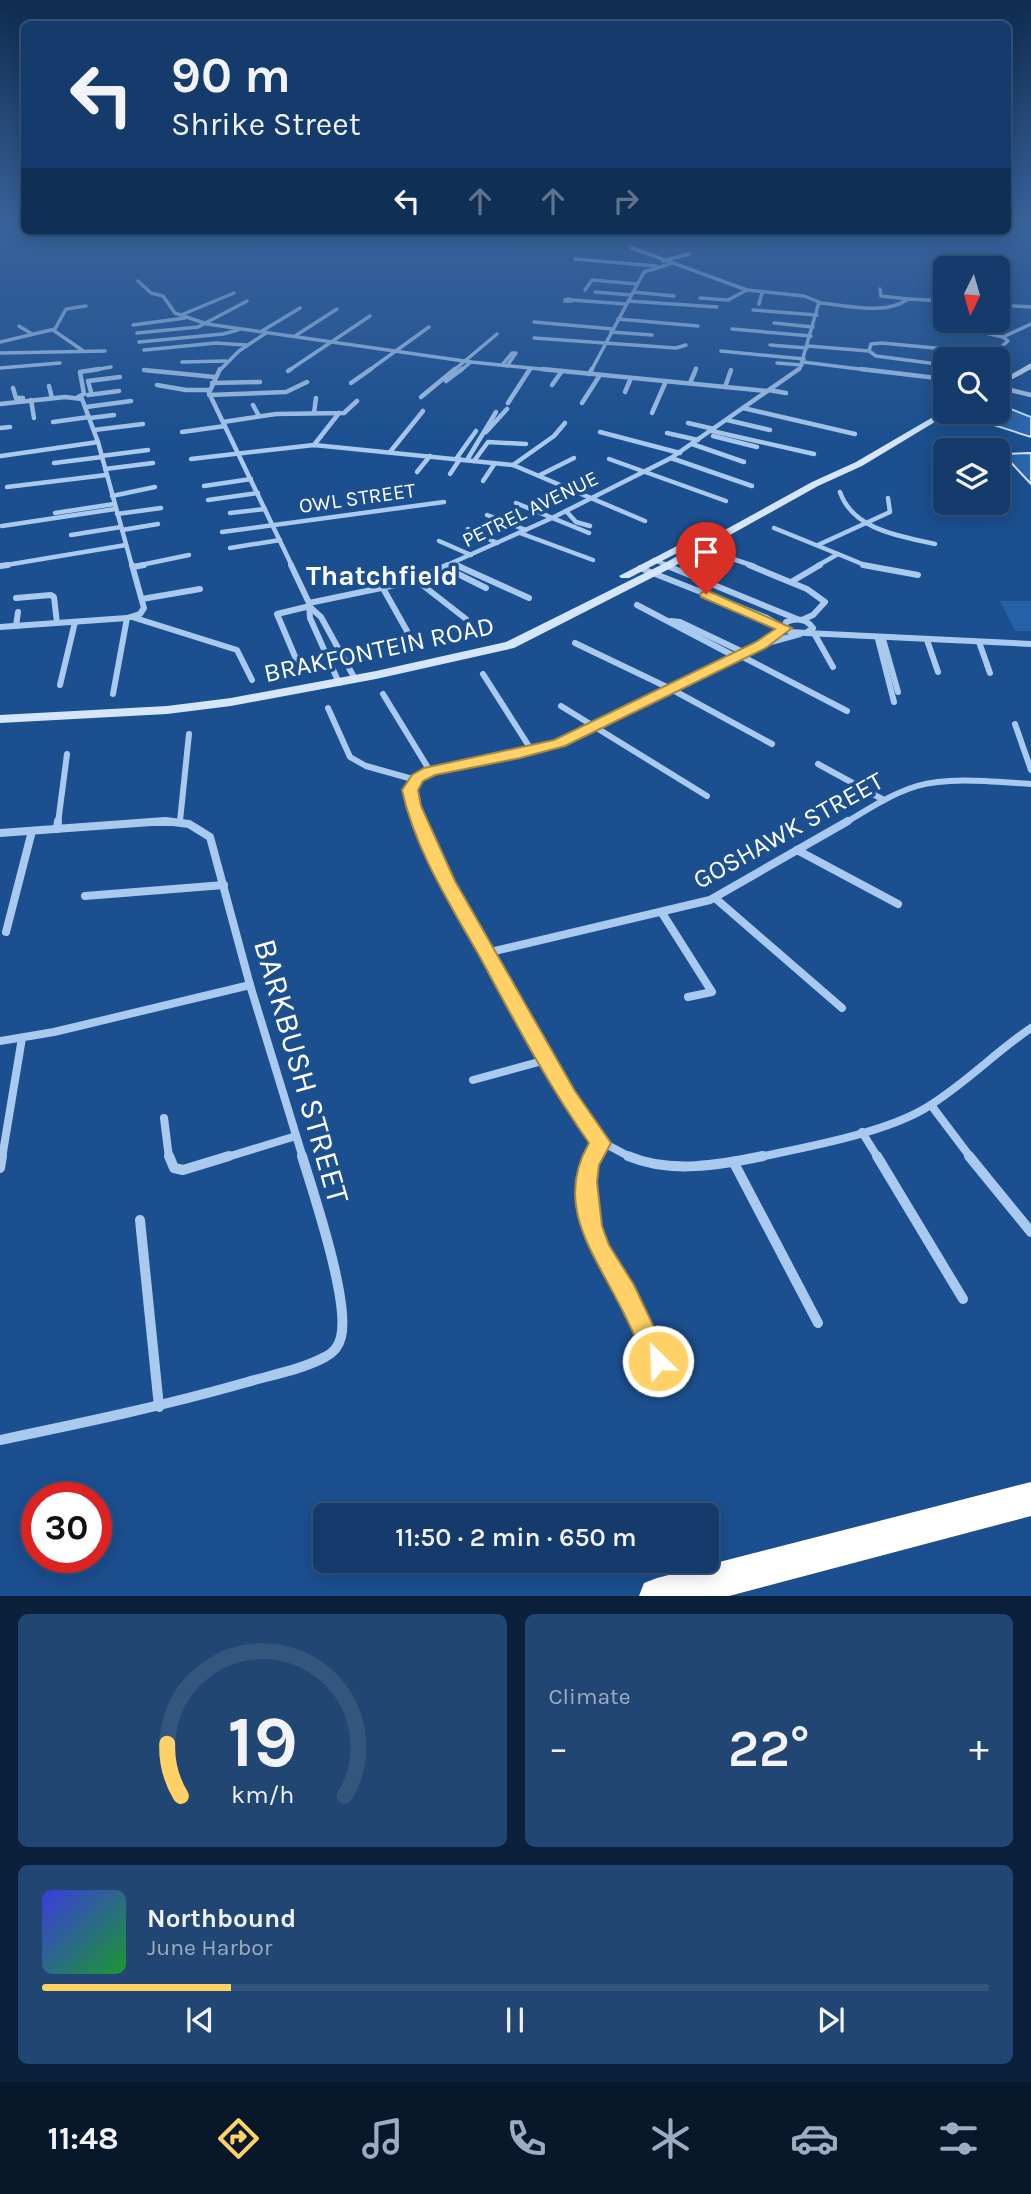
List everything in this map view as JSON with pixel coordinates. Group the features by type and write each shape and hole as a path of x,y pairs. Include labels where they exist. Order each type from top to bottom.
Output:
{"highway":[{"path":"657,1595 1031,1499"}],"street":[{"path":"156,294 166,300 173,312 207,324 471,362 786,393"},
{"path":"185,318 230,294"},
{"path":"589,374 632,294"},
{"path":"642,294 674,296"},
{"path":"699,298 728,299 738,294"},
{"path":"759,304 762,294"},
{"path":"772,294 889,307 904,304 911,294"},
{"path":"881,294 933,300"},
{"path":"137,333 188,329 207,324 247,301"},
{"path":"572,301 717,307"},
{"name":"PETREL AVENUE","path":"299,666 277,614 384,590 416,580 552,518 675,456 794,373 803,361 811,337 818,301"},
{"path":"0,349 55,328 66,309 86,306"},
{"path":"1010,306 1031,307"},
{"path":"300,308 226,361 210,389 310,606 310,618 336,678"},
{"path":"295,336 337,309"},
{"path":"753,310 817,316"},
{"path":"133,325 199,316 192,312"},
{"path":"778,313 817,316"},
{"path":"288,370 370,317"},
{"path":"618,321 698,326"},
{"path":"618,321 674,327 674,333"},
{"path":"534,322 652,335"},
{"path":"774,323 813,327"},
{"path":"1003,337 1031,324"},
{"path":"19,326 33,335"},
{"path":"351,383 429,327"},
{"path":"55,328 77,343"},
{"path":"55,328 82,351"},
{"path":"139,342 223,334 242,328"},
{"path":"732,329 811,337"},
{"path":"739,331 811,337"},
{"path":"986,333 1008,341 1002,346"},
{"path":"439,383 497,334"},
{"path":"573,337 676,348 686,345"},
{"path":"534,338 606,341"},
{"path":"144,350 216,343 247,345"},
{"path":"869,351 871,344 933,348"},
{"path":"770,345 869,351 876,356 933,363"},
{"path":"0,349 106,351"},
{"path":"721,351 803,361"},
{"path":"730,354 933,375"},
{"path":"1010,369 1031,358"},
{"path":"505,365 510,359"},
{"path":"183,362 226,361"},
{"path":"777,363 803,361"},
{"path":"421,397 471,362"},
{"path":"0,369 57,364"},
{"path":"1010,379 1031,365"},
{"path":"111,367 80,372 81,396 98,442 142,599 143,611 129,618"},
{"path":"454,368 461,369"},
{"path":"450,474 508,406 531,368"},
{"path":"690,383 696,368"},
{"path":"144,370 215,377"},
{"path":"724,387 731,370"},
{"path":"552,385 562,371"},
{"path":"794,373 803,376"},
{"path":"582,403 600,375"},
{"path":"445,376 452,376"},
{"path":"91,392 88,382 120,377"},
{"path":"625,391 631,378"},
{"path":"652,413 666,381"},
{"path":"157,385 186,390 260,383"},
{"path":"210,389 292,392 307,383"},
{"path":"49,386 52,398"},
{"path":"13,388 16,398"},
{"path":"0,404 81,396 119,390 91,392 81,396"},
{"path":"1010,390 1031,396"},
{"path":"10,403 9,399 23,398 23,401"},
{"path":"314,413 316,398"},
{"path":"33,400 36,417"},
{"path":"86,407 131,401"},
{"path":"224,424 259,416 339,413 349,411 357,401"},
{"path":"253,405 259,416"},
{"path":"743,408 855,434"},
{"path":"390,452 423,411"},
{"path":"486,432 496,412"},
{"path":"314,445 339,413"},
{"name":"BRAKFONTEIN ROAD","path":"0,719 231,702 336,678 510,645 933,413"},
{"path":"53,422 114,415"},
{"path":"182,432 269,417"},
{"path":"727,420 770,430"},
{"name":"BRAKFONTEIN ROAD","path":"353,675 492,642 564,610 640,568 667,566 815,484 859,464 933,420"},
{"path":"688,422 757,447"},
{"path":"513,466 554,436 565,423"},
{"path":"94,430 143,424"},
{"path":"0,428 10,427"},
{"path":"461,459 476,431"},
{"name":"PETREL AVENUE","path":"600,432 675,456"},
{"path":"711,432 814,454"},
{"path":"711,432 799,455"},
{"path":"667,433 744,462"},
{"path":"1,456 98,442"},
{"path":"474,461 488,442 526,444"},
{"path":"633,444 675,456 752,486"},
{"path":"191,459 314,445 495,463 540,475 645,521"},
{"path":"101,456 136,449"},
{"path":"54,463 148,450"},
{"path":"417,472 430,456"},
{"path":"540,475 574,458"},
{"path":"609,459 726,500"},
{"path":"7,488 153,463"},
{"path":"483,481 495,463"},
{"path":"204,486 251,479"},
{"path":"112,496 155,487"},
{"path":"840,492 841,500 848,510 868,524 934,544"},
{"path":"208,500 258,493"},
{"path":"818,545 890,512 888,498"},
{"name":"OWL STREET","path":"222,532 444,502"},
{"path":"516,503 552,518 590,529 576,522 566,511"},
{"path":"26,520 116,508"},
{"path":"2,526 116,508"},
{"path":"55,513 116,508 161,508"},
{"path":"230,513 265,509"},
{"path":"487,515 593,560"},
{"path":"71,535 158,524"},
{"path":"774,528 878,570 918,575"},
{"path":"467,529 497,543"},
{"path":"230,548 280,540"},
{"path":"439,541 471,555"},
{"path":"0,566 126,545"},
{"path":"791,582 838,554"},
{"path":"133,567 189,555"},
{"path":"721,555 791,582 824,600 823,606 813,615 789,621 761,645"},
{"path":"14,559 55,556"},
{"path":"448,565 486,588"},
{"path":"448,565 509,593"},
{"path":"448,565 529,598"},
{"path":"667,566 800,620 832,636"},
{"path":"653,567 803,634 1030,645"},
{"path":"416,580 466,619"},
{"path":"142,599 200,589"},
{"path":"384,590 407,631"},
{"path":"16,598 51,595 54,597 57,624"},
{"path":"310,606 320,614 353,675"},
{"path":"637,606 848,711"},
{"path":"16,626 18,611"},
{"path":"813,615 812,630 761,645 559,743 430,771 416,780 410,790 413,806 446,881 567,1097 601,1143 629,1156 686,1166 734,1163 862,1132 906,1118 931,1105 1027,1030 1031,1042"},
{"path":"113,694 129,618"},
{"path":"0,627 129,618 237,650 252,680"},
{"path":"60,685 75,622"},
{"path":"317,635 330,634"},
{"path":"815,635 833,667"},
{"path":"881,639 898,692"},
{"path":"881,639 894,702"},
{"path":"927,640 938,672"},
{"path":"979,642 990,673"},
{"path":"575,643 671,689 772,744"},
{"path":"482,674 532,751"},
{"path":"383,694 430,771"},
{"path":"561,706 707,796"},
{"path":"327,708 350,757 366,766 416,780"},
{"path":"1015,724 1031,770"},
{"path":"0,833 180,821 189,734"},
{"path":"57,829 67,754"},
{"path":"818,764 884,800"},
{"name":"GOSHAWK STREET","path":"486,953 662,913 715,898 901,791 933,783 964,781 1031,784"},
{"name":"BARKBUSH STREET","path":"159,1407 325,1357 336,1349 341,1339 344,1320 320,1215 250,985 210,837 180,821"},
{"path":"6,932 32,831"},
{"path":"797,850 898,904"},
{"path":"85,896 224,885"},
{"path":"715,898 842,1008"},
{"path":"662,913 712,992 688,997"},
{"path":"0,1041 250,985"},
{"path":"0,1168 22,1038"},
{"path":"473,1080 546,1060"},
{"path":"931,1105 1031,1232"},
{"path":"164,1118 170,1162 174,1168 183,1170 296,1136"},
{"path":"862,1132 963,1299"},
{"path":"601,1143 588,1164 586,1182 591,1226 599,1249 625,1292 658,1361"},
{"path":"734,1163 818,1323"},
{"path":"0,1440 159,1407 140,1220"}],"shaded area":[{"path":"1000,601 1031,601 1031,631 1015,631"}],"building":[{"path":"1010,409 1031,417 1031,437 991,424 1010,424"},
{"path":"1031,453 1031,484 1010,462 1010,454"}],"district":[{"name":"Thatchfield","path":"382,575"}],"route":[{"path":"658,1361 625,1292 599,1249 591,1226 587,1203 588,1164 601,1143 567,1097 446,881 413,806 410,790 418,778 430,771 544,749 559,743 761,645 785,628 706,594"}]}
